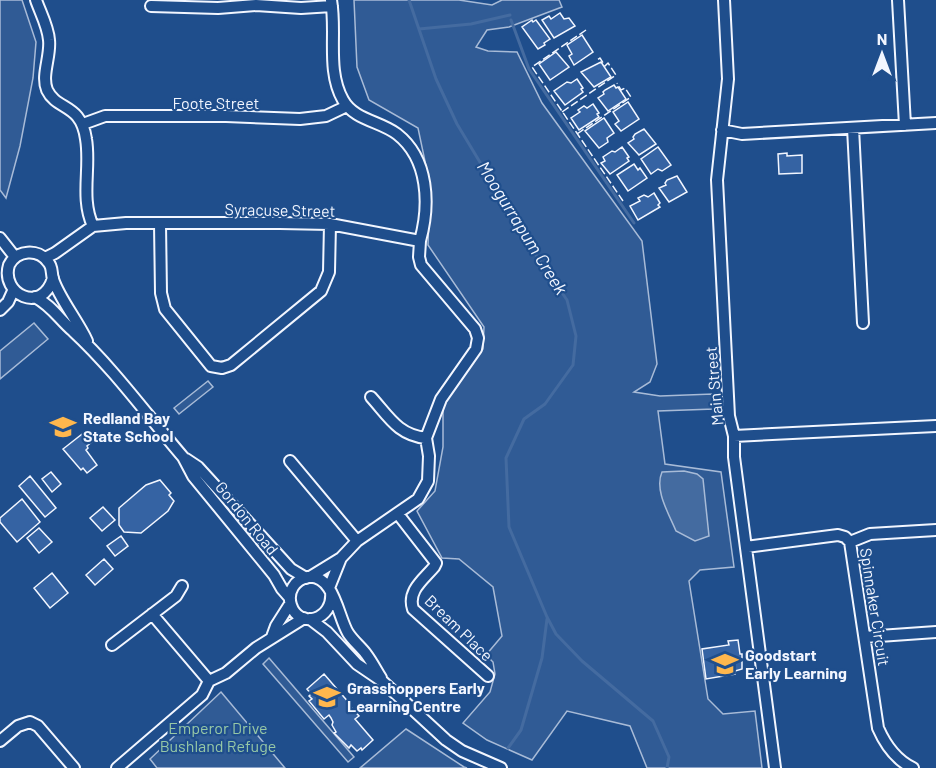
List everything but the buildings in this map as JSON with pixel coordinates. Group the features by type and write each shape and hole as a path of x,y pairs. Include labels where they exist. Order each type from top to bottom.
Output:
{"street":[{"path":"0,310 8,302 13,291 8,283 7,274 9,265 15,257 30,252 45,258 93,226 87,208 87,141 83,124 74,112 52,98 46,88 45,77 50,53 49,37 36,0"},
{"name":"Main Street","path":"724,0 728,79 717,180 729,416 734,436 734,457 775,768"},
{"path":"898,0 905,125"},
{"path":"151,6 218,8 256,5 301,8 332,3 336,81 347,106 358,115 397,134 416,157 427,191 424,227 420,241 421,265 475,329 478,338 476,349 441,399 426,438 429,456 428,482 418,499 357,541 341,558 295,584 272,638"},
{"name":"Foote Street","path":"83,124 105,116 226,116 300,119 326,116 347,106"},
{"path":"722,130 742,134 936,123"},
{"path":"853,128 863,323"},
{"path":"160,224 161,293 165,309 211,366 222,368 231,365 321,291 329,272 330,224"},
{"name":"Syracuse Street","path":"93,226 330,224 420,241"},
{"path":"0,238 15,257"},
{"name":"Gordon Road","path":"45,258 51,267 53,278 90,346"},
{"path":"35,297 47,290 53,278"},
{"name":"Gordon Road","path":"13,291 23,297 35,297 46,303 71,330 90,346 183,457 194,476 274,575 290,600"},
{"path":"371,397 401,431 426,438"},
{"path":"734,436 936,426"},
{"name":"Gordon Road","path":"183,457 198,467 285,562 308,577"},
{"path":"290,461 357,541"},
{"name":"Bream Place","path":"399,514 436,560 434,567 413,591 411,600 413,609 488,676"},
{"path":"850,542 870,534 936,530"},
{"name":"Spinnaker Circuit","path":"746,547 838,535 850,542 878,728 884,741 897,757 913,768"},
{"path":"117,768 202,695 208,681 226,673 255,648 272,638 307,618 317,618 327,611 330,605 330,590 341,558"},
{"path":"308,577 321,580 330,590 348,632 368,657 382,681"},
{"path":"112,645 176,596 182,585"},
{"path":"290,600 298,615 307,618 333,637 357,664 382,681 446,740 462,751 501,768"},
{"path":"152,615 208,681"},
{"path":"865,637 936,632"},
{"path":"0,741 18,726 30,722 38,726 74,768"}],"shaded area":[{"path":"0,0 22,0 36,42 33,78 20,146 6,198 0,190"},
{"path":"354,0 459,0 492,5 502,0 559,0 562,7 509,27 487,30 476,47 488,51 517,52 542,103 642,241 657,364 650,382 634,392 660,396 713,394 714,409 658,411 665,464 721,472 734,567 700,570 689,581 708,699 723,714 755,711 762,768 647,768 630,726 567,711 532,760 487,740 463,723 490,692 495,674 493,662 486,655 502,636 493,587 459,559 442,558 417,511 435,491 443,447 443,402 483,349 484,327 428,245 430,185 418,128 369,100 357,67"},
{"path":"34,323 48,339 0,379 0,351"},
{"path":"208,381 213,387 179,414 174,408"},
{"path":"684,471 697,474 703,479 709,536 695,541 676,531 661,494 662,472"},
{"path":"269,658 354,757 348,762 263,664"},
{"name":"Emperor Drive Bushland Refuge","path":"221,692 285,768 157,768 150,759"},
{"path":"406,729 464,767 467,768 360,768"}],"waterway":[{"name":"Moogurrapum Creek","path":"409,0 436,79 457,124 534,252 567,300 576,336 573,365 545,404 524,419 506,458 509,527 556,634 582,661 653,721 669,757 667,768"},
{"path":"419,29 471,24 510,15"},
{"path":"511,20 529,69 634,223"},
{"name":"Moogurrapum Creek","path":"508,748 521,730 542,658 547,619"}],"fence":[{"path":"586,30 532,67 623,201"},
{"path":"562,112 616,75 608,63 605,66 600,58 596,61"},
{"path":"577,134 631,97 625,88 621,90 617,83"}],"place":[{"name":"Redland Bay State School","path":"63,427"},
{"name":"Goodstart Early Learning","path":"725,664"},
{"name":"Grasshoppers Early Learning Centre","path":"327,697"}]}
